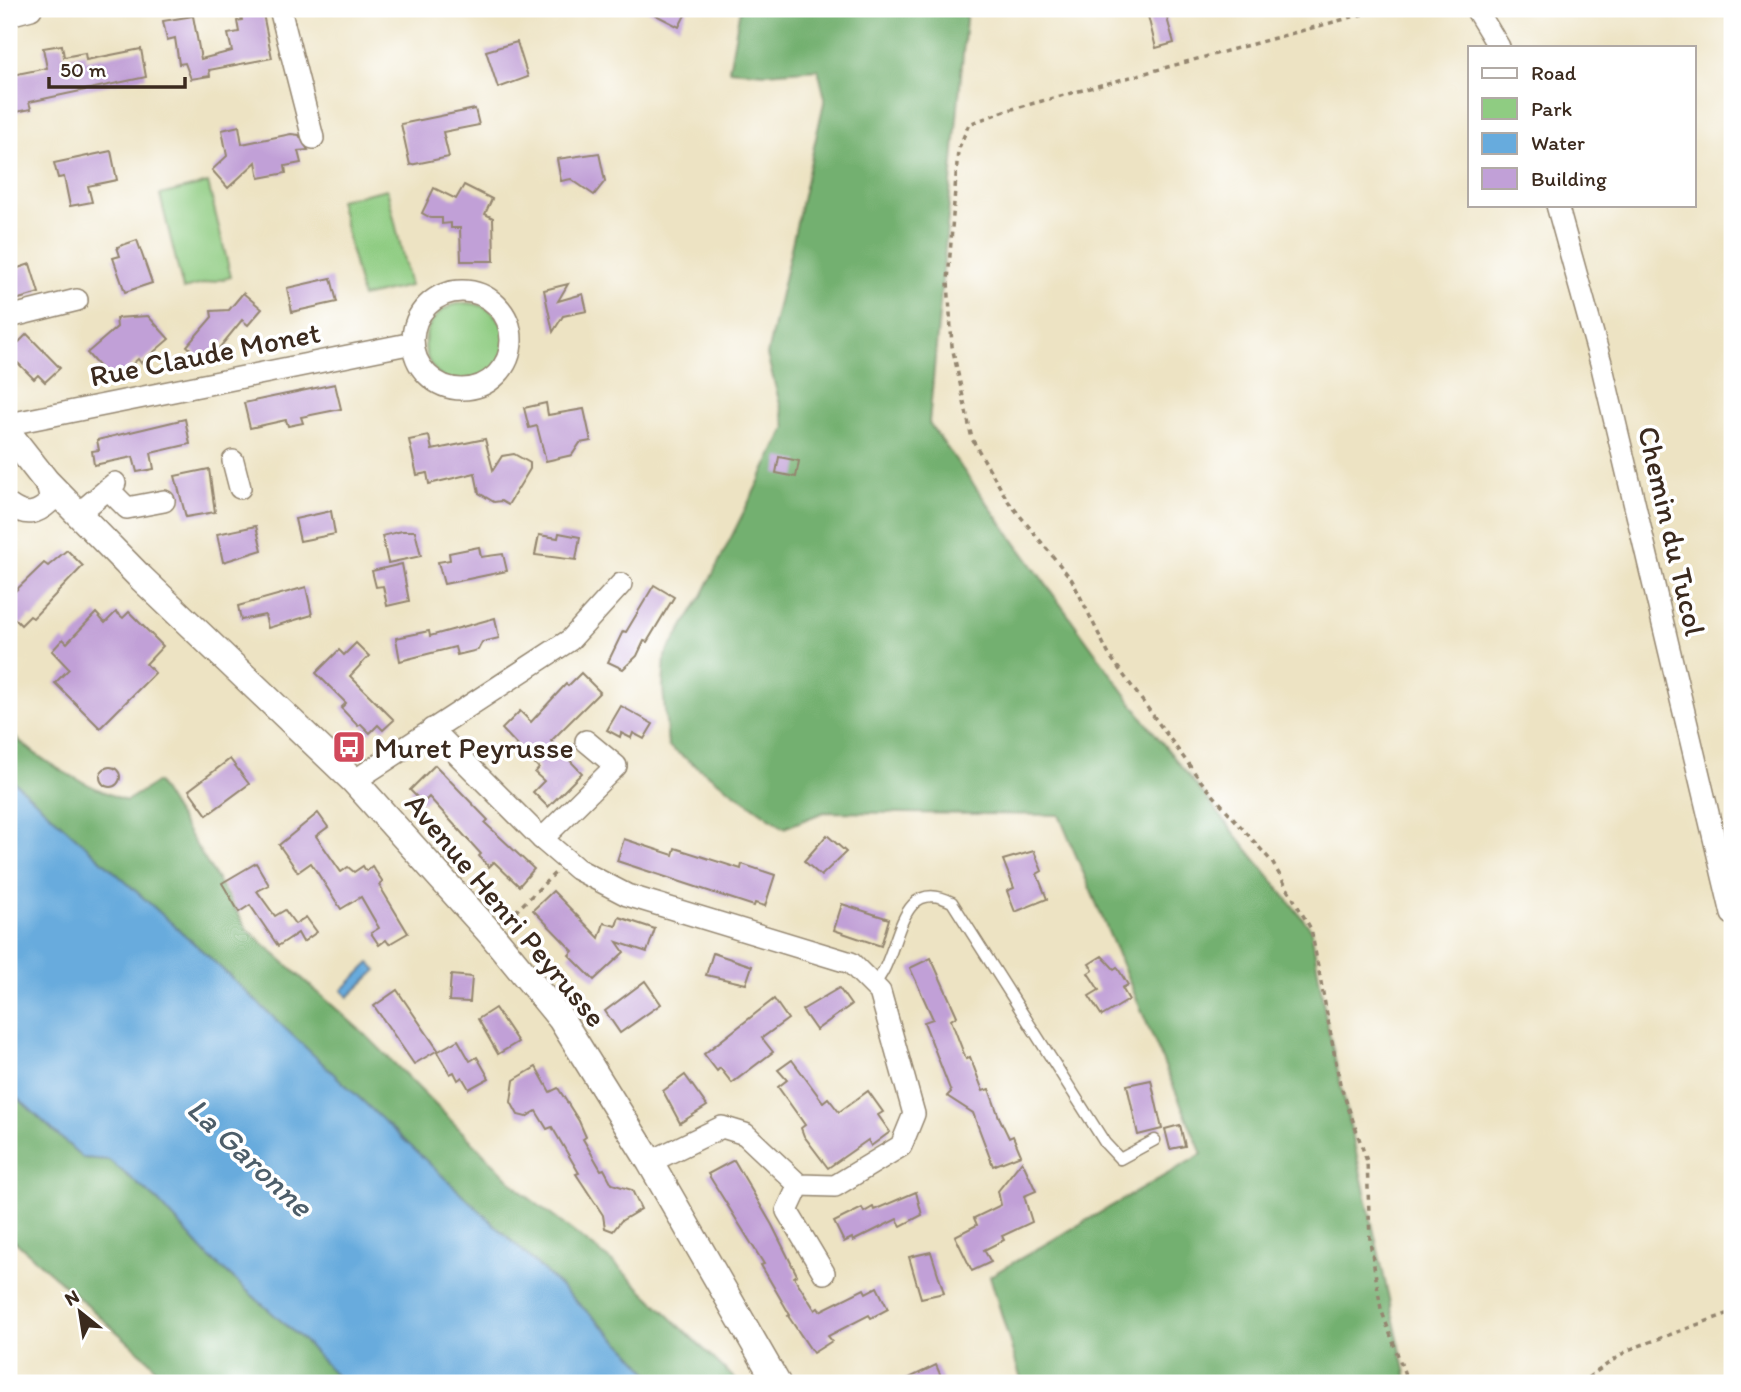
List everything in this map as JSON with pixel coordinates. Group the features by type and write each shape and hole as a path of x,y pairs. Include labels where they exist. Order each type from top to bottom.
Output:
{"street":[{"path":"9,15 31,9"},
{"path":"279,9 313,138"},
{"path":"1476,9 1498,46"},
{"name":"Chemin du Tucol","path":"1557,206 1601,363 1732,914"},
{"path":"452,290 484,294 503,310 513,342 502,372 475,389 443,387 418,366 413,344 415,321 426,304 452,290"},
{"path":"9,317 77,300"},
{"name":"Rue Claude Monet","path":"9,424 413,344"},
{"name":"Avenue Henri Peyrusse","path":"9,434 46,481 78,514 354,781 492,935 561,1019 650,1162 777,1383"},
{"path":"233,461 240,488"},
{"path":"9,505 22,514 38,513 51,501 46,481"},
{"path":"78,514 111,486 127,508 164,501"},
{"path":"354,781 570,640 621,584"},
{"path":"432,729 566,862 627,895 850,963 880,992 914,1114 901,1146 835,1186 799,1185 746,1135 722,1127 650,1162"},
{"path":"542,839 616,766 586,741"},
{"path":"799,1185 787,1211 824,1273"}],"lane":[{"path":"873,985 887,967 907,910 923,898 934,895 952,902 1105,1143 1120,1158 1155,1140"}],"path":[{"path":"1382,9 1018,107 969,124 958,150 948,281 952,346 972,439 1008,501 1072,580 1109,655 1200,780 1272,862 1311,929 1340,1084 1367,1161 1370,1241 1381,1308 1408,1383"},
{"path":"492,935 566,862"},
{"path":"1580,1383 1628,1350 1732,1312"}],"green space":[{"path":"740,9 967,9 929,423 1145,721 1311,929 1326,1019 1408,1383 1022,1383 990,1276 1202,1154 1059,815 824,812 784,828 668,746 663,688 665,656 703,594 786,427 767,355 825,98 818,69 766,73 729,70"},
{"path":"208,183 231,277 183,289 160,195"},
{"path":"387,189 410,286 362,297 339,200"},
{"path":"458,303 474,303 489,310 500,321 507,336 504,360 495,373 474,385 458,385 443,378 432,367 425,352 425,336 432,321 443,310"},
{"path":"9,731 21,743 64,772 126,801 157,782 248,930 370,1039 524,1194 615,1264 739,1383 658,1383 630,1352 208,956 9,777"},
{"path":"9,1090 83,1158 109,1160 158,1201 209,1257 305,1342 343,1383 164,1383 151,1362 9,1236"}],"water":[{"name":"La Garonne","path":"9,777 208,956 630,1352 658,1383 343,1383 305,1342 209,1257 158,1201 109,1160 83,1158 9,1090"},
{"path":"370,963 377,970 348,997 342,990"}],"building":[{"path":"240,9 262,9 272,58 209,70 210,76 191,79 185,63 179,64 175,38 167,40 163,21 193,16 201,59 232,51 228,34 239,32 237,21 242,20"},
{"path":"644,9 688,9 679,27"},
{"path":"1165,11 1174,43 1156,48 1148,16"},
{"path":"517,42 528,77 498,88 486,51"},
{"path":"62,45 64,57 85,53 86,60 141,49 146,77 29,102 31,109 11,113 9,85 13,84 12,75 47,68 43,48"},
{"path":"475,109 479,125 443,132 449,157 410,165 401,124"},
{"path":"239,126 242,144 291,134 299,135 308,150 298,151 301,163 285,166 286,173 259,178 256,162 228,188 212,170 227,156 222,130"},
{"path":"111,151 117,180 88,186 92,202 70,206 64,177 58,178 54,163"},
{"path":"599,153 605,181 594,195 571,179 561,181 557,159"},
{"path":"464,185 492,199 485,214 493,218 494,261 461,261 460,228 451,228 451,223 442,224 442,218 431,218 422,213 434,188 456,199"},
{"path":"137,240 152,283 125,292 113,258 120,256 117,247"},
{"path":"30,264 39,293 9,302 9,271"},
{"path":"331,278 337,302 292,312 287,288"},
{"path":"568,284 558,301 583,294 587,311 563,316 553,332 544,290"},
{"path":"243,293 262,309 248,325 242,320 207,363 187,346 212,317 211,311 229,310"},
{"path":"148,316 169,339 141,363 138,359 112,382 87,353 117,327 116,318"},
{"path":"27,334 60,368 45,382 38,375 34,379 18,363 9,371 9,352"},
{"path":"335,384 341,409 301,417 303,423 288,426 286,420 250,428 244,403"},
{"path":"546,403 548,415 584,409 591,441 580,443 572,455 546,461 537,426 529,428 524,408"},
{"path":"185,419 190,444 151,453 154,469 137,472 133,457 94,465 92,451 99,450 97,440"},
{"path":"429,436 432,450 485,439 493,470 502,456 514,454 530,463 530,469 508,505 501,501 494,502 479,493 475,473 429,484 427,473 417,475 409,440"},
{"path":"779,457 799,461 796,477 776,473"},
{"path":"209,469 215,512 186,517 175,476"},
{"path":"331,511 335,534 300,541 295,519"},
{"path":"256,526 262,550 223,562 217,534"},
{"path":"415,531 421,556 388,563 382,536"},
{"path":"559,533 580,537 576,560 535,555 539,535 558,538"},
{"path":"479,547 481,557 503,554 507,571 444,584 438,562 450,560 449,553"},
{"path":"67,550 83,566 33,618 30,616 21,625 9,613 9,597 44,563 48,566"},
{"path":"402,564 409,601 387,606 383,586 376,587 372,571"},
{"path":"654,585 674,597 637,656 623,669 608,662 623,631 626,632"},
{"path":"306,587 312,615 268,628 265,615 241,620 238,606"},
{"path":"116,612 123,618 129,612 163,646 146,664 155,673 100,728 55,683 69,669 52,651 63,639 67,643 96,613 105,623"},
{"path":"495,618 499,638 482,642 478,650 457,655 455,647 400,661 396,638 429,631 430,636"},
{"path":"356,643 369,656 350,676 394,720 383,730 378,725 370,733 361,724 358,726 341,708 346,703 316,673 339,650 344,655"},
{"path":"581,673 600,692 551,741 582,773 548,807 533,792 544,781 535,773 539,768 502,729 520,711 531,722 566,684 568,686"},
{"path":"621,706 653,724 644,739 633,733 631,738 621,733 620,737 607,730"},
{"path":"230,759 249,784 207,815 189,790"},
{"path":"435,765 488,820 485,823 534,869 519,886 494,862 489,867 479,856 481,854 429,797 423,803 410,790"},
{"path":"110,767 117,770 120,777 117,784 110,787 103,784 100,777 103,770"},
{"path":"318,813 328,827 316,836 341,872 348,867 354,872 363,866 366,871 372,866 383,882 379,885 408,933 389,944 386,940 379,945 371,933 379,928 361,897 341,909 311,863 298,872 279,845"},
{"path":"827,835 846,852 821,876 804,861"},
{"path":"624,839 673,855 675,848 741,869 742,864 775,875 765,906 755,903 754,906 617,861"},
{"path":"1034,851 1042,871 1037,874 1047,899 1015,912 1007,891 1014,888 1003,860"},
{"path":"256,863 269,885 257,891 275,916 285,910 295,924 306,917 317,932 303,942 298,933 278,946 250,905 239,912 222,883"},
{"path":"553,891 599,938 604,923 616,926 619,917 655,929 647,952 617,942 624,952 594,980 569,955 573,951 533,910"},
{"path":"842,904 889,919 881,946 834,930"},
{"path":"713,953 752,966 746,984 706,975"},
{"path":"1102,956 1114,969 1117,967 1128,985 1122,988 1129,1000 1102,1016 1089,996 1099,990 1088,973 1093,970 1089,964"},
{"path":"931,958 957,1016 951,1020 966,1059 970,1057 983,1091 989,1089 1009,1138 1013,1136 1021,1155 993,1166 973,1113 947,1096 951,1092 924,1022 933,1019 910,968"},
{"path":"451,975 472,977 470,1002 449,1001"},
{"path":"645,981 661,1004 620,1033 605,1011"},
{"path":"839,988 851,1005 816,1030 802,1010"},
{"path":"397,990 438,1050 414,1064 374,1006"},
{"path":"774,999 788,1019 762,1038 773,1052 732,1083 720,1068 717,1071 704,1054"},
{"path":"495,1008 518,1042 498,1054 478,1019"},
{"path":"458,1040 470,1061 477,1057 489,1078 469,1089 462,1077 458,1080 454,1072 450,1074 437,1052"},
{"path":"792,1060 823,1102 828,1098 839,1112 868,1091 883,1112 878,1115 890,1132 871,1146 868,1140 828,1168 804,1136 801,1128 805,1125 778,1087 787,1080 778,1070"},
{"path":"536,1067 550,1092 558,1088 579,1121 586,1137 583,1139 601,1170 604,1169 612,1184 632,1190 641,1209 621,1221 613,1231 605,1228 603,1215 576,1174 579,1173 552,1127 547,1129 536,1111 526,1117 518,1115 511,1102 514,1080"},
{"path":"685,1075 707,1106 680,1123 663,1091"},
{"path":"1151,1080 1162,1129 1138,1135 1127,1085"},
{"path":"1180,1125 1185,1146 1170,1149 1165,1129"},
{"path":"734,1160 772,1225 797,1275 794,1277 815,1310 818,1308 820,1311 864,1289 866,1293 877,1287 888,1309 871,1318 869,1315 828,1336 832,1341 813,1353 788,1316 790,1315 761,1265 764,1264 708,1174"},
{"path":"1022,1161 1036,1191 1024,1196 1032,1222 1002,1236 1004,1240 984,1250 991,1262 972,1271 955,1236 977,1225 974,1218 1001,1205 998,1191"},
{"path":"916,1192 922,1215 901,1226 897,1219 853,1241 852,1238 844,1242 834,1222 862,1208 864,1212 873,1207 874,1210"},
{"path":"931,1252 944,1293 921,1298 909,1257"},
{"path":"936,1365 944,1383 899,1383"}],"place":[{"name":"Muret Peyrusse","path":"349,747"}]}
